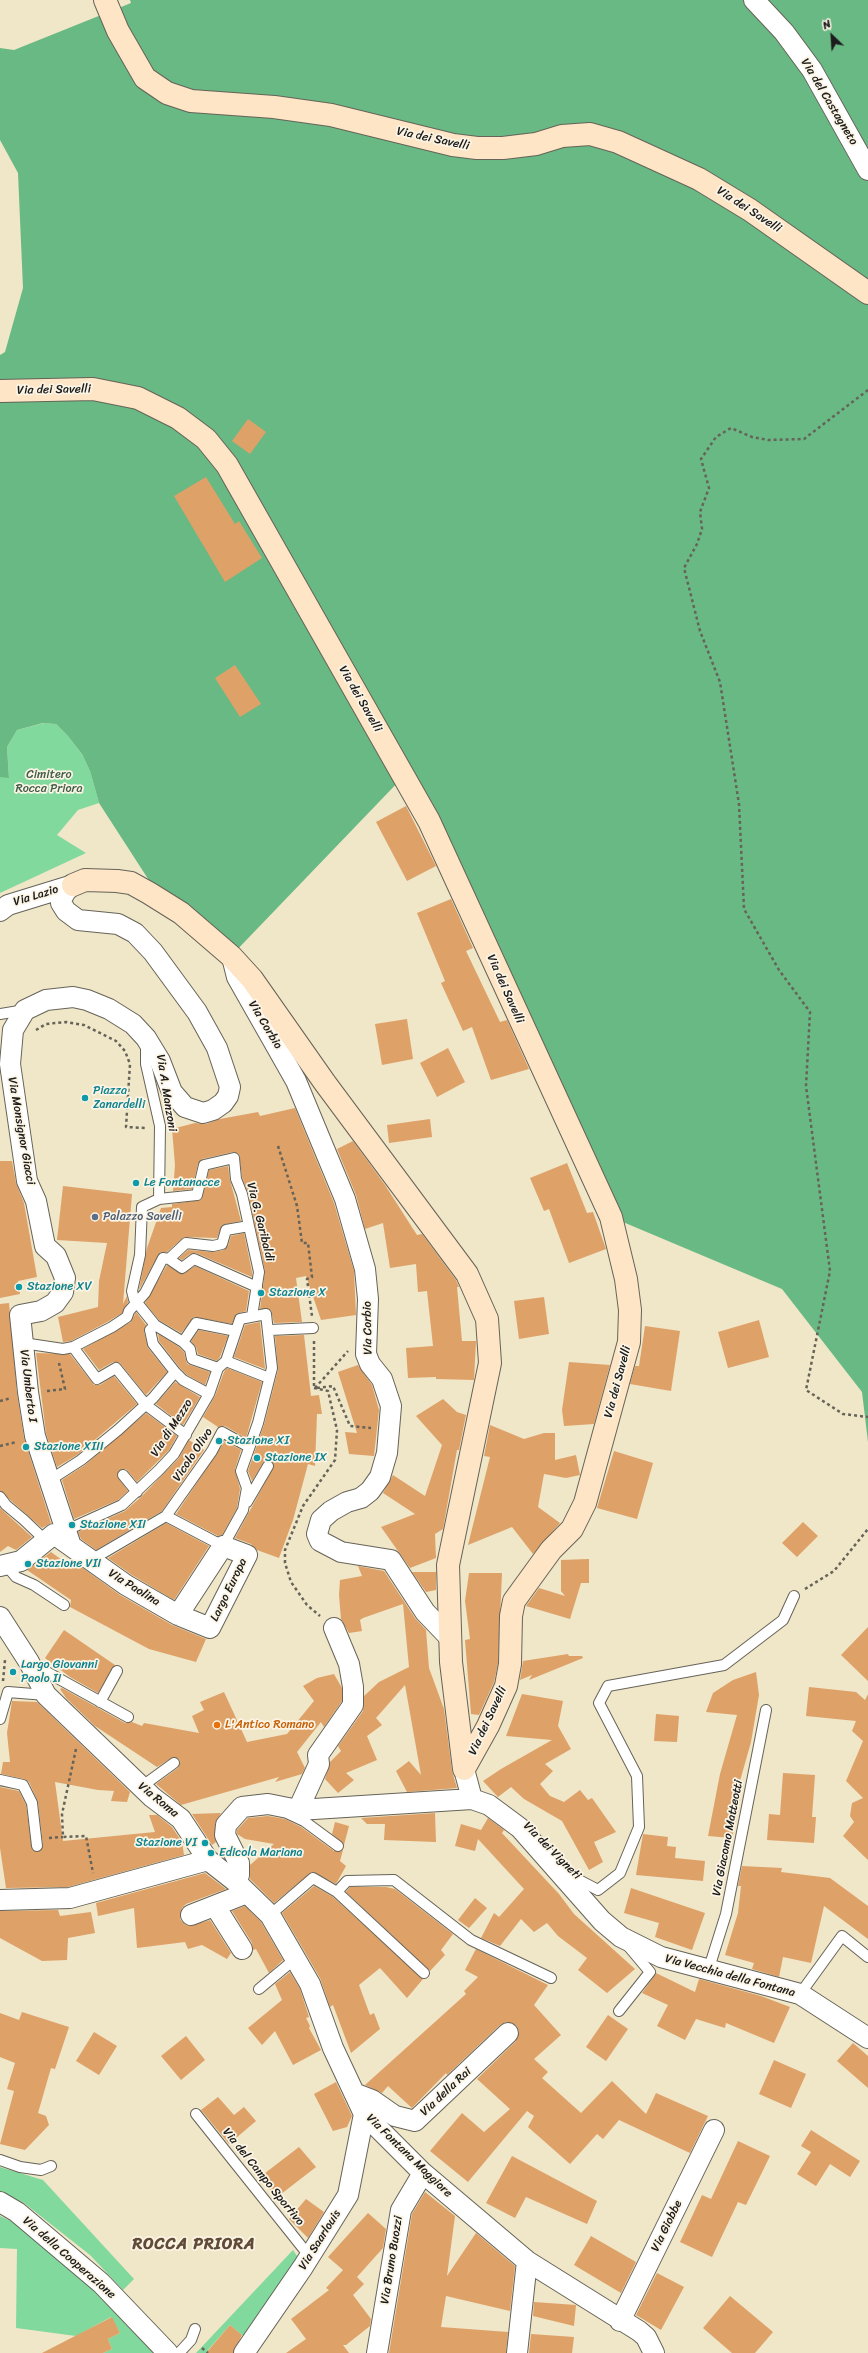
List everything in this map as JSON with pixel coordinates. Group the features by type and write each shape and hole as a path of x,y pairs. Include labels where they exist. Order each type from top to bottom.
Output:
{"street":[{"name":"Via dei Savelli","path":"105,0 118,31 145,78 167,93 192,101 274,107 331,114 454,145 477,148 523,146 536,144 562,136 590,134 618,142 699,179 750,210 868,293"},
{"name":"Via del Castagneto","path":"754,0 784,32 812,70 868,170"},
{"name":"Via dei Savelli","path":"0,391 93,389 138,398 178,418 206,439 227,465 429,821 611,1217 626,1279 630,1310 629,1342 585,1503 572,1529 551,1550 514,1601 511,1616 510,1664 506,1686 488,1726 464,1768"},
{"name":"Via dei Savelli","path":"73,885 85,880 131,883 150,893 181,914 231,956 252,979 325,1083 467,1274 487,1319 490,1363 448,1565 449,1637 457,1717 464,1768 472,1799"},
{"name":"Via Lazio","path":"0,911 8,905 73,885"},
{"path":"25,1010 46,1000 61,998 87,1000 110,1009 133,1024 146,1038 160,1061 172,1092 180,1103 192,1111 203,1113 213,1110 223,1103 228,1096 230,1087 217,1048 197,1012 153,952 127,927 118,924 78,920 71,917 61,903 66,891 73,885"},
{"name":"Via Corbio","path":"231,956 237,977 296,1081 345,1199 365,1269 368,1329 366,1354 370,1364 382,1379 391,1406 387,1453 380,1477 370,1491 361,1498 347,1502 331,1511 321,1520 317,1534 320,1541 341,1552 391,1560 424,1612 449,1637"},
{"name":"Via Monsignor Giacci","path":"20,1315 47,1309 55,1303 63,1292 65,1286 62,1269 56,1256 45,1246 36,1201 27,1181 10,1064 13,1030 25,1010"},
{"name":"Via Umberto I","path":"20,1315 28,1392 35,1436 69,1538"},
{"name":"Via Paolina","path":"46,1541 54,1534 69,1538 91,1560 126,1585 178,1615"},
{"path":"9,1564 46,1541"},
{"name":"Largo Europa","path":"223,1546 247,1555 210,1628 178,1615 223,1546"},
{"name":"Via Roma","path":"0,1617 29,1662 46,1695 141,1787 181,1819 208,1860"},
{"path":"298,1810 319,1764 318,1755 353,1705 353,1687 349,1664 334,1628"},
{"name":"Via dei Vigneti","path":"241,1888 239,1863 225,1835 226,1825 242,1807 268,1804 298,1810 472,1799"},
{"name":"Via Vecchia della Fontana","path":"472,1799 489,1805 520,1828 602,1921 621,1937 661,1957 709,1968 800,1994 868,2038"},
{"path":"0,1900 70,1898 208,1860"},
{"name":"Via Fontana Maggiore","path":"208,1860 270,1915 310,1984 333,2048 364,2114 422,2173 527,2261 646,2337 654,2353"},
{"path":"191,1915 215,1906 241,1888"},
{"path":"215,1906 242,1949"},
{"name":"Via della Rai","path":"354,2093 372,2100 395,2116 415,2121 508,2033"},
{"name":"Via Saarlouis","path":"244,2353 310,2257 348,2195 364,2114"},
{"name":"Via Giobbe","path":"620,2321 714,2130"},
{"name":"Via Bruno Buozzi","path":"377,2353 401,2210 422,2173"},
{"name":"Via della Cooperazione","path":"0,2202 17,2212 101,2283 168,2353"},
{"path":"517,2353 527,2261"}],"lane":[{"path":"0,1014 25,1010"},
{"name":"Via A. Manzoni","path":"146,1038 146,1064 160,1126 160,1199"},
{"name":"Via G. Garibaldi","path":"160,1199 197,1195 204,1164 234,1158 236,1179 242,1194 259,1272 252,1316"},
{"path":"160,1199 142,1207 140,1255 132,1291 136,1303 155,1325 183,1342 190,1349 192,1359 222,1365 269,1378"},
{"path":"169,1258 186,1243 213,1246 222,1244 226,1230 249,1226"},
{"path":"23,1343 59,1349 73,1347 125,1319 151,1283 163,1258 169,1258 182,1268 194,1258 257,1288"},
{"path":"243,1510 247,1488 241,1471 258,1423 272,1368 270,1330 266,1314 252,1316"},
{"name":"Via di Mezzo","path":"69,1538 137,1492 174,1454 209,1394 240,1319 252,1316"},
{"path":"183,1342 196,1323 236,1331"},
{"path":"155,1325 150,1330 153,1344 183,1380 209,1394"},
{"path":"270,1330 313,1328"},
{"path":"73,1347 97,1379 116,1368 146,1405 186,1435"},
{"path":"50,1480 81,1460 146,1405 175,1372"},
{"name":"Vicolo Olivo","path":"91,1560 166,1516 212,1451 222,1432 249,1447"},
{"path":"166,1516 223,1546 268,1466"},
{"path":"123,1475 137,1492"},
{"path":"0,1497 6,1505 46,1541"},
{"path":"9,1564 16,1577 34,1585 64,1605"},
{"name":"Via dei Vigneti","path":"472,1799 484,1799 514,1814 577,1879 598,1890 620,1873 639,1827 637,1776 599,1703 608,1686 724,1665 783,1620 794,1596"},
{"path":"29,1662 128,1717"},
{"path":"100,1702 117,1671"},
{"path":"0,1719 8,1692 46,1695"},
{"name":"Via Giacomo Matteotti","path":"709,1968 726,1914 766,1710"},
{"path":"141,1787 174,1763"},
{"path":"0,1780 23,1785 32,1803 37,1846"},
{"path":"268,1804 304,1821 338,1846"},
{"path":"270,1915 313,1878 337,1892 424,1973"},
{"path":"337,1892 347,1881 394,1880 471,1940 551,1978"},
{"path":"800,1994 842,1936 868,1957"},
{"path":"619,2011 650,1972 621,1937"},
{"path":"259,1989 295,1959"},
{"name":"Via del Campo Sportivo","path":"196,2114 310,2257"},
{"path":"0,2160 41,2170 51,2166"},
{"path":"179,2353 191,2340 195,2329"}],"path":[{"path":"868,390 804,439 768,440 752,437 732,428 716,437 701,459 709,488 700,512 702,529 697,544 684,568 700,631 720,682 739,804 744,909 779,970 810,1012 806,1086 830,1271 806,1390 843,1414 868,1417"},
{"path":"33,1032 46,1024 66,1022 84,1025 102,1032 116,1041 125,1050 130,1064 126,1127 150,1129"},
{"path":"278,1146 297,1206 302,1243 308,1244 312,1277 307,1279 313,1328 314,1388"},
{"path":"314,1388 368,1329"},
{"path":"28,1392 64,1389 59,1364 59,1349"},
{"path":"314,1388 333,1386 350,1426 389,1429"},
{"path":"314,1388 328,1391 337,1430 335,1460 303,1506 285,1550 285,1563 291,1582 307,1605 334,1628"},
{"path":"794,1596 834,1571 868,1529"},
{"path":"6,1655 3,1682 8,1692"},
{"path":"79,1728 62,1814 63,1837 86,1836 96,1890"}],"green space":[{"path":"130,0 868,0 868,1442 862,1392 782,1289 611,1217 403,777 231,956 163,902 99,803 90,771 82,754 56,724 43,723 17,730 7,747 9,778 0,777 0,355 5,352 23,288 18,173 0,140 0,48 14,50 131,3"},
{"name":"Cimitero Rocca Priora","path":"44,723 56,724 82,754 90,771 99,803 78,810 57,835 86,853 0,893 0,777 9,777 7,747 17,730"},
{"path":"0,2167 43,2180 134,2279 123,2290 90,2255 24,2203 0,2192"},
{"path":"0,2216 13,2222 65,2261 157,2353 103,2353 112,2349 108,2339 120,2333 111,2317 76,2336 16,2328 17,2249 0,2248"},
{"path":"293,2250 298,2261 247,2339 230,2325 208,2350 211,2353 196,2353"}],"building":[{"path":"248,419 266,432 250,454 232,441"},
{"path":"206,477 235,524 239,521 262,558 225,582 174,496"},
{"path":"235,665 261,704 240,717 215,678"},
{"path":"406,806 436,866 407,881 376,822"},
{"path":"451,899 473,948 466,951 500,1022 507,1020 529,1069 491,1080 472,1027 463,1031 441,983 445,981 417,913"},
{"path":"407,1019 413,1059 382,1065 375,1024"},
{"path":"448,1048 465,1082 437,1097 420,1063"},
{"path":"295,1108 334,1203 354,1271 356,1315 321,1320 306,1276 296,1278 302,1322 274,1323 271,1310 260,1309 265,1271 248,1193 242,1177 239,1154 233,1152 202,1159 198,1164 192,1189 173,1191 175,1165 172,1129 195,1123 206,1124 220,1119 258,1112 260,1116"},
{"path":"430,1119 432,1137 389,1143 387,1125"},
{"path":"353,1141 385,1185 417,1235 422,1234 456,1280 459,1287 457,1287 462,1341 476,1341 474,1380 436,1379 436,1377 408,1378 406,1348 433,1346 427,1291 418,1292 416,1264 390,1268 383,1223 365,1229 356,1195 337,1149"},
{"path":"0,1161 12,1161 16,1183 24,1203 37,1277 18,1281 20,1294 0,1298"},
{"path":"567,1163 587,1213 593,1212 606,1249 569,1263 549,1209 544,1211 530,1178"},
{"path":"228,1166 230,1180 241,1221 222,1225 217,1238 184,1237 167,1252 160,1252 139,1290 147,1248 161,1208 172,1207 172,1204 201,1200 209,1170"},
{"path":"63,1186 132,1194 123,1304 127,1296 128,1302 122,1313 109,1321 71,1341 63,1342 58,1317 98,1307 99,1281 107,1243 57,1240"},
{"path":"244,1233 252,1277 196,1253 190,1254 182,1260 179,1258 188,1250 213,1252 224,1250 228,1246 231,1236"},
{"path":"167,1265 182,1274 195,1266 249,1291 246,1311 236,1314 232,1324 194,1317 181,1333 159,1320 145,1303"},
{"path":"544,1297 549,1334 519,1339 514,1301"},
{"path":"9,1303 17,1393 24,1438 51,1523 42,1528 0,1491 0,1304"},
{"path":"136,1312 146,1325 144,1331 148,1348 167,1372 146,1395 119,1362 113,1362 99,1370 83,1349 131,1322"},
{"path":"759,1320 769,1357 728,1368 718,1332"},
{"path":"260,1322 265,1369 234,1357 245,1325"},
{"path":"645,1326 680,1331 671,1391 630,1384 635,1366 639,1366"},
{"path":"199,1330 228,1336 217,1361 198,1354 196,1347 191,1341"},
{"path":"158,1334 179,1347 184,1352 187,1364 210,1372 205,1385 187,1375 180,1368 159,1341"},
{"path":"304,1335 311,1396 319,1395 322,1414 317,1414 315,1466 308,1464 293,1520 279,1558 257,1550 251,1544 235,1538 274,1466 271,1460 264,1461 252,1481 248,1471 264,1425 278,1370 275,1336"},
{"path":"36,1353 70,1354 94,1385 100,1385 114,1376 137,1404 77,1455 57,1467 46,1433"},
{"path":"569,1362 610,1365 594,1424 564,1426 562,1410"},
{"path":"358,1365 372,1385 379,1410 374,1456 349,1454 345,1432 357,1433 338,1372"},
{"path":"227,1368 262,1382 246,1438 225,1426 218,1427 203,1417 215,1396"},
{"path":"175,1382 200,1397 183,1425 156,1404"},
{"path":"443,1399 457,1412 466,1415 459,1450 457,1450 443,1529 435,1534 436,1558 410,1568 381,1527 415,1514 383,1493 393,1475 425,1496 442,1445 416,1416"},
{"path":"146,1413 177,1436 169,1450 137,1482 126,1469 119,1470 117,1476 128,1491 118,1500 74,1519 62,1480 85,1465"},
{"path":"490,1425 524,1439 544,1433 555,1433 555,1460 576,1455 580,1475 566,1478 544,1474 538,1507 560,1523 533,1554 512,1527 468,1545 490,1457 484,1456"},
{"path":"189,1440 204,1450 162,1511 96,1550 81,1539 78,1532 125,1511 141,1497 179,1458"},
{"path":"225,1441 241,1450 235,1469 240,1489 237,1508 222,1535 218,1536 176,1514"},
{"path":"614,1451 653,1463 637,1519 597,1508"},
{"path":"0,1508 32,1537 16,1550 8,1546 0,1552"},
{"path":"803,1522 818,1536 797,1557 782,1543"},
{"path":"166,1523 209,1546 174,1600 132,1575 108,1558"},
{"path":"51,1552 70,1566 73,1561 120,1595 172,1625 206,1639 196,1662 149,1649 70,1607 71,1600 27,1570"},
{"path":"589,1559 589,1583 581,1583 570,1619 526,1606 539,1588 565,1596 561,1591 561,1560"},
{"path":"358,1566 384,1571 415,1618 426,1630 429,1668 444,1709 452,1771 457,1788 407,1792 396,1771 409,1761 421,1775 405,1685 376,1718 382,1725 367,1736 377,1760 346,1773 354,1780 338,1793 325,1779 330,1762 341,1751 338,1746 363,1711 364,1696 379,1682 409,1667 403,1604 363,1618 360,1620 362,1631 349,1633 341,1619 339,1595 340,1580 362,1576"},
{"path":"412,1572 436,1572 436,1590 426,1592"},
{"path":"469,1573 502,1573 498,1663 494,1682 479,1715 471,1714 465,1640 470,1639 465,1601"},
{"path":"868,1627 868,1681 841,1655"},
{"path":"64,1630 115,1665 98,1693 70,1677 45,1658"},
{"path":"568,1654 569,1656 582,1656 583,1658 529,1680 532,1675 520,1680 523,1661"},
{"path":"756,1672 759,1695 751,1742 738,1788 742,1789 732,1838 708,1836 720,1774 737,1715 706,1712 713,1693 733,1680"},
{"path":"334,1674 342,1688 342,1701 324,1727 321,1722 297,1752 305,1768 302,1774 275,1782 279,1777 181,1805 156,1784 178,1768 180,1763 179,1759 173,1757 157,1767 95,1726 66,1698 60,1689 62,1688 125,1723 132,1722 142,1726 144,1723 199,1733 192,1716 204,1710 200,1702 224,1692 247,1742 287,1734 314,1701 303,1686 317,1678"},
{"path":"809,1687 856,1692 865,1700 868,1694 868,1860 843,1836 854,1822 850,1816 852,1803 863,1798 846,1781 863,1741 852,1731 856,1721 806,1716"},
{"path":"522,1694 563,1701 558,1726 571,1749 545,1764 553,1771 540,1784 550,1796 564,1802 580,1790 588,1800 592,1798 616,1832 594,1842 603,1862 589,1870 562,1821 524,1799 511,1787 498,1797 483,1781 552,1740 506,1736"},
{"path":"12,1701 37,1702 130,1792 127,1802 111,1801 114,1791 98,1790 55,1782 63,1841 155,1832 149,1815 157,1815 172,1827 182,1842 184,1855 68,1887 6,1888 0,1848 0,1787 19,1791 26,1805 32,1850 38,1852 43,1846 38,1802 29,1782 24,1779 1,1774 3,1762 10,1762 7,1733"},
{"path":"656,1714 679,1716 677,1742 654,1741"},
{"path":"783,1773 815,1775 812,1817 816,1817 814,1843 767,1840 769,1814 780,1815"},
{"path":"221,1813 215,1823 216,1842 212,1845 192,1814"},
{"path":"435,1813 436,1842 384,1840 385,1824 367,1824 361,1818"},
{"path":"268,1816 285,1819 301,1827 334,1851 343,1850 340,1861 346,1866 336,1884 312,1872 274,1903 250,1879 250,1865 274,1844 245,1839 237,1834 237,1830 248,1818"},
{"path":"488,1818 504,1830 502,1833 559,1894 574,1914 635,1969 607,1993 578,1970 587,1958 558,1936 547,1923 534,1932 521,1919 500,1946 481,1938 494,1913 499,1917 524,1889 478,1839 475,1851 455,1846 461,1824 481,1830"},
{"path":"335,1822 349,1826 344,1845 332,1834"},
{"path":"643,1834 668,1837 667,1846 676,1847 675,1858 705,1861 703,1881 636,1875"},
{"path":"742,1866 782,1868 781,1872 830,1878 868,1906 868,1939 824,1906 811,1963 783,1957 779,1977 752,1969 754,1963 725,1955 738,1913 741,1886 738,1886"},
{"path":"205,1873 226,1889 186,1904 182,1908 180,1919 184,1924 190,1926 210,1920 231,1953 227,1959 202,1945 188,1949 185,1942 137,1948 134,1908 98,1916 96,1903"},
{"path":"314,1886 333,1897 423,1979 407,1998 380,1968 359,1985 370,2015 374,2013 380,2029 351,2053 333,2005 330,2007 320,1978 282,1913"},
{"path":"350,1887 386,1887 395,1889 453,1934 441,1950 445,1955 430,1971 346,1892"},
{"path":"631,1888 705,1913 692,1950 655,1937 659,1923 624,1913"},
{"path":"475,1898 487,1908 469,1928 458,1920"},
{"path":"245,1906 261,1922 283,1960 269,1973 256,1949 253,1950 252,1943 232,1911"},
{"path":"58,1910 60,1916 91,1912 95,1933 68,1938 67,1960 42,1961 0,1938 0,1911"},
{"path":"476,1949 548,1985 534,2005 561,2035 534,2059 548,2072 542,2078 581,2113 612,2081 646,2114 656,2093 708,2116 690,2153 619,2120 603,2139 597,2134 570,2164 528,2127 534,2116 527,2111 468,2182 430,2151 462,2113 484,2132 510,2109 477,2079 516,2041 519,2031 516,2025 506,2022 500,2025 447,2075 446,2073 412,2108 388,2086 382,2093 365,2085 466,1994 464,1991 478,1977 465,1970"},
{"path":"290,1972 300,1989 309,2017 306,2018 310,2026 309,2028 321,2050 293,2065 275,2031 262,2045 248,2028 282,2000 275,1984"},
{"path":"656,1973 695,1992 699,1979 761,1996 790,2007 774,2043 726,2023 725,2028 696,2019 685,2040 657,2026 668,2005 642,1993"},
{"path":"22,2012 69,2027 55,2069 51,2068 38,2113 46,2116 49,2125 25,2150 0,2144 14,2091 7,2089 15,2063 0,2057 0,2013 19,2020"},
{"path":"608,2015 628,2029 606,2061 586,2047"},
{"path":"94,2032 117,2046 99,2075 76,2061"},
{"path":"186,2036 205,2060 181,2080 161,2056"},
{"path":"853,2043 868,2056 868,2088 837,2061"},
{"path":"774,2060 806,2074 791,2108 759,2094"},
{"path":"336,2082 352,2116 347,2127 333,2131 314,2094"},
{"path":"218,2097 234,2115 244,2107 256,2121 229,2144 201,2110"},
{"path":"811,2130 860,2161 850,2177 830,2164 816,2186 797,2174 811,2152 801,2146"},
{"path":"738,2141 770,2156 746,2205 738,2202 712,2257 680,2242 702,2195 711,2199"},
{"path":"299,2147 316,2167 276,2198 260,2177"},
{"path":"512,2156 597,2201 587,2224 526,2197 515,2218 486,2203"},
{"path":"425,2192 455,2216 447,2276 476,2233 515,2266 510,2311 446,2296 441,2327 508,2332 506,2353 389,2353 412,2214"},
{"path":"306,2199 324,2212 308,2238 289,2219"},
{"path":"368,2213 386,2229 383,2248 357,2277 364,2284 353,2295 371,2319 370,2326 346,2345 343,2345 349,2353 286,2353 306,2339 291,2319 329,2290 326,2288 343,2270 328,2257"},
{"path":"591,2236 636,2262 621,2293 574,2265"},
{"path":"657,2273 684,2287 661,2330 636,2315"},
{"path":"730,2296 773,2332 755,2353 732,2353 703,2328"},
{"path":"534,2302 576,2305 574,2326 533,2316"},
{"path":"112,2317 120,2333 108,2339 112,2349 103,2353 42,2353"},
{"path":"230,2325 242,2335 233,2353 206,2353"},
{"path":"531,2334 574,2337 572,2353 529,2353"}],"place":[{"name":"Piazza Zanardelli","path":"85,1098"},
{"name":"Le Fontanacce","path":"136,1183"},
{"name":"Palazzo Savelli","path":"95,1217"},
{"name":"Stazione XV","path":"19,1287"},
{"name":"Stazione X","path":"261,1293"},
{"name":"Stazione XI","path":"219,1441"},
{"name":"Stazione XIII","path":"26,1447"},
{"name":"Stazione IX","path":"257,1458"},
{"name":"Stazione XII","path":"72,1525"},
{"name":"Stazione VII","path":"28,1564"},
{"name":"Largo Giovanni Paolo II","path":"13,1672"},
{"name":"L'Antico Romano","path":"217,1725"},
{"name":"Stazione VI","path":"205,1843"},
{"name":"Edicola Mariana","path":"211,1853"}],"district":[{"name":"ROCCA PRIORA","path":"194,2245"}]}
